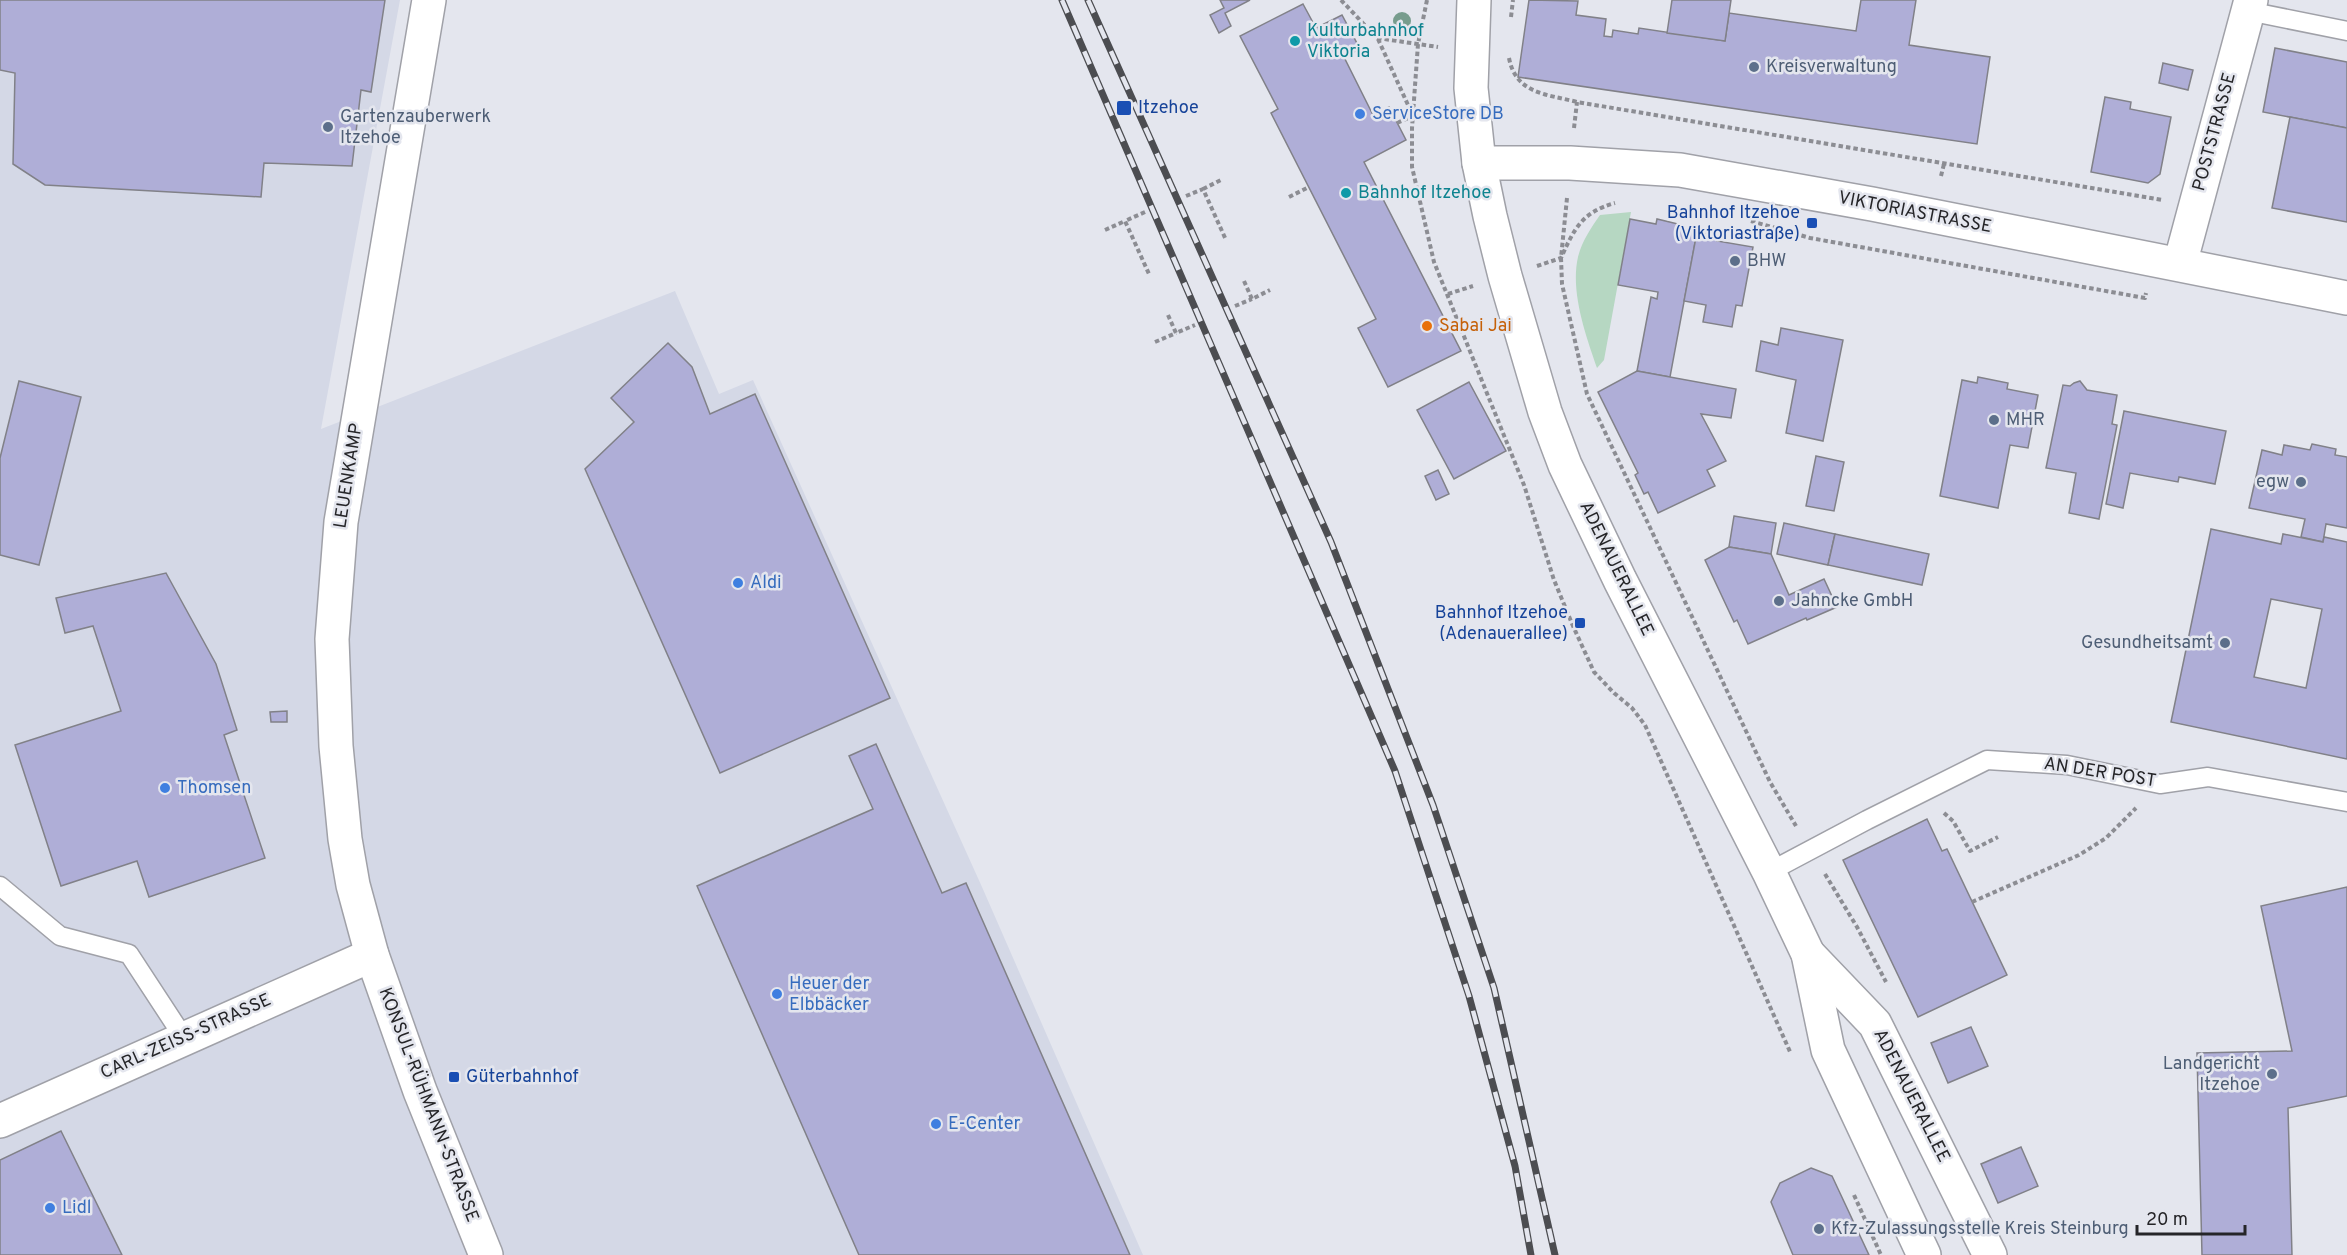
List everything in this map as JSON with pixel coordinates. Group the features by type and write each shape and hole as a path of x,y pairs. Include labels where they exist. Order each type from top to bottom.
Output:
{"street":[{"name":"LEUENKAMP","path":"372,955 353,885 340,797 333,676 333,611 348,471 429,0"},
{"name":"ADENAUERALLEE","path":"1474,0 1471,88 1479,163 1490,216 1545,412 1565,465 1620,580 1769,872 1808,954 1828,1050 1924,1255"},
{"name":"POSTSTRASSE","path":"2180,264 2249,6"},
{"name":"VIKTORIASTRASSE","path":"1479,163 1570,163 1680,170 1872,204 2347,298"},
{"name":"ADENAUERALLEE","path":"1808,954 1875,1023 1990,1255"},
{"name":"CARL-ZEISS-STRASSE","path":"0,1121 372,955"},
{"name":"KONSUL-RÜHMANN-STRASSE","path":"372,955 420,1091 486,1255"}],"lane":[{"path":"2249,6 2347,31"},
{"name":"AN DER POST","path":"1769,872 1987,760 2067,765 2160,783 2208,777 2347,802"},
{"path":"0,886 60,936 129,954 184,1038"}],"path":[{"path":"1341,0 1377,38 1413,116"},
{"path":"1427,0 1418,44 1412,167 1434,262 1524,485 1554,580 1573,626 1594,672 1632,708 1645,725 1794,1061"},
{"path":"1511,19 1513,0"},
{"path":"1377,38 1418,44"},
{"path":"1509,53 1516,79 1534,91 1577,102"},
{"path":"1397,123 1413,116"},
{"path":"1941,176 1944,164"},
{"path":"1186,196 1221,180"},
{"path":"1289,197 1308,187"},
{"path":"1203,189 1226,240"},
{"path":"1106,230 1145,212"},
{"path":"1125,221 1149,274"},
{"path":"1561,258 1562,284 1587,394 1770,782 1857,927 1887,984"},
{"path":"1244,280 1252,299"},
{"path":"1235,306 1270,290"},
{"path":"1168,315 1176,333"},
{"path":"1155,342 1195,325"},
{"path":"1573,626 1580,623"},
{"path":"1972,902 2079,855 2106,838 2160,783"},
{"path":"1929,789 1940,808 1953,821 1970,851 1998,837"},
{"path":"1852,1190 1881,1255"}],"shaded area":[{"path":"0,0 400,0 321,429 675,291 719,394 753,380 982,887 1143,1255 0,1255"}],"green space":[{"path":"1631,212 1604,360 1597,368 1584,328 1578,299 1576,271 1578,257 1584,240 1600,215"}],"building":[{"path":"0,0 385,0 371,92 361,90 352,166 264,163 261,197 45,185 13,164 15,73 0,70"},
{"path":"1220,0 1250,0 1225,13 1231,26 1219,33 1210,15 1224,8"},
{"name":"Kreisverwaltung","path":"1529,0 1578,1 1576,15 1606,19 1604,36 1612,37 1613,30 1638,34 1639,28 1725,41 1729,13 1856,31 1861,0 1916,0 1909,45 1990,57 1977,144 1518,77"},
{"path":"1672,0 1731,0 1725,41 1667,33"},
{"name":"Bahnhof Itzehoe","path":"1303,4 1316,28 1342,15 1360,49 1344,57 1373,115 1389,107 1406,140 1364,162 1461,351 1388,387 1358,328 1376,319 1271,113 1278,109 1240,36"},
{"path":"2275,48 2347,62 2347,128 2263,112"},
{"path":"2163,63 2193,70 2188,90 2159,83"},
{"path":"2105,97 2131,102 2130,109 2171,117 2160,174 2148,183 2091,172"},
{"path":"2290,117 2347,128 2347,222 2272,208"},
{"path":"1630,219 1656,224 1657,219 1678,224 1677,229 1697,232 1670,377 1637,371 1651,297 1657,299 1658,292 1618,285"},
{"path":"1697,232 1718,236 1717,241 1753,247 1742,306 1736,305 1732,327 1703,322 1706,305 1684,301"},
{"path":"1781,328 1843,340 1823,441 1786,433 1796,380 1756,371 1761,341 1778,345"},
{"name":"Aldi","path":"668,343 692,367 710,414 755,394 890,698 720,773 585,469 634,422 611,398"},
{"path":"1637,371 1736,389 1731,418 1701,414 1726,461 1707,470 1715,486 1658,513 1648,492 1644,494 1635,475 1638,473 1598,392"},
{"name":"MHR","path":"1978,377 2008,383 2007,389 2038,395 2028,448 2010,445 1998,508 1940,496 1962,380 1977,383"},
{"path":"19,381 81,397 39,565 0,555 0,458"},
{"path":"2080,381 2087,390 2117,395 2112,424 2117,425 2099,519 2069,513 2076,473 2046,468 2063,385 2070,386"},
{"path":"1469,382 1506,451 1454,479 1417,410"},
{"path":"2124,411 2226,431 2215,484 2179,477 2178,482 2130,473 2123,508 2106,504"},
{"name":"egw","path":"2312,444 2336,449 2335,455 2347,457 2347,528 2326,524 2323,542 2301,537 2305,519 2249,508 2262,450 2282,455 2284,445 2310,450"},
{"path":"1816,456 1844,462 1834,511 1806,506"},
{"path":"1438,470 1449,494 1436,500 1425,476"},
{"path":"1734,516 1776,523 1771,554 1729,547"},
{"path":"1784,523 1835,534 1828,565 1777,554"},
{"name":"Gesundheitsamt","path":"2211,529 2281,544 2283,534 2323,542 2324,537 2347,542 2347,759 2171,722","holes":["2271,599 2322,609 2306,688 2254,677"]},
{"path":"1835,534 1929,554 1922,585 1828,565"},
{"name":"Jahncke GmbH","path":"1729,547 1771,554 1789,595 1824,579 1837,607 1748,644 1737,620 1734,622 1705,560"},
{"path":"166,573 216,664 237,730 224,735 265,858 149,897 137,861 61,886 15,745 121,711 93,626 65,633 56,598"},
{"path":"287,711 287,722 271,722 270,712"},
{"name":"E-Center","path":"876,744 942,893 966,883 1130,1255 859,1255 697,886 873,809 849,756"},
{"path":"1927,819 1942,851 1947,849 2007,975 1918,1017 1843,860"},
{"name":"Landgericht Itzehoe","path":"2347,887 2347,1096 2288,1108 2292,1255 2202,1255 2197,1053 2292,1051 2261,906"},
{"path":"1971,1027 1988,1066 1948,1083 1931,1043"},
{"name":"Lidl","path":"61,1131 122,1255 0,1255 0,1160"},
{"path":"2021,1147 2038,1186 1998,1203 1981,1164"},
{"name":"Kfz-Zulassungsstelle Kreis Steinburg","path":"1811,1168 1832,1176 1869,1255 1793,1255 1771,1202 1780,1183"}],"railway":[{"path":"1062,0 1395,771 1469,996 1515,1166 1531,1255"},
{"path":"1088,0 1331,542 1433,805 1494,988 1555,1255"}],"place":[{"name":"Kulturbahnhof Viktoria","path":"1295,41"},
{"name":"Kreisverwaltung","path":"1754,67"},
{"name":"Itzehoe","path":"1124,108"},
{"name":"ServiceStore DB","path":"1360,114"},
{"name":"Gartenzauberwerk Itzehoe","path":"328,127"},
{"name":"Bahnhof Itzehoe","path":"1346,193"},
{"name":"Bahnhof Itzehoe (Viktoriastraße)","path":"1812,223"},
{"name":"BHW","path":"1735,261"},
{"name":"Sabai Jai","path":"1427,326"},
{"name":"MHR","path":"1994,420"},
{"name":"egw","path":"2301,482"},
{"name":"Aldi","path":"738,583"},
{"name":"Jahncke GmbH","path":"1779,601"},
{"name":"Bahnhof Itzehoe (Adenauerallee)","path":"1580,623"},
{"name":"Gesundheitsamt","path":"2225,643"},
{"name":"Thomsen","path":"165,788"},
{"name":"Heuer der Elbbäcker","path":"777,994"},
{"name":"Landgericht Itzehoe","path":"2272,1074"},
{"name":"Güterbahnhof","path":"454,1077"},
{"name":"E-Center","path":"936,1124"},
{"name":"Lidl","path":"50,1208"},
{"name":"Kfz-Zulassungsstelle Kreis Steinburg","path":"1819,1229"}]}
